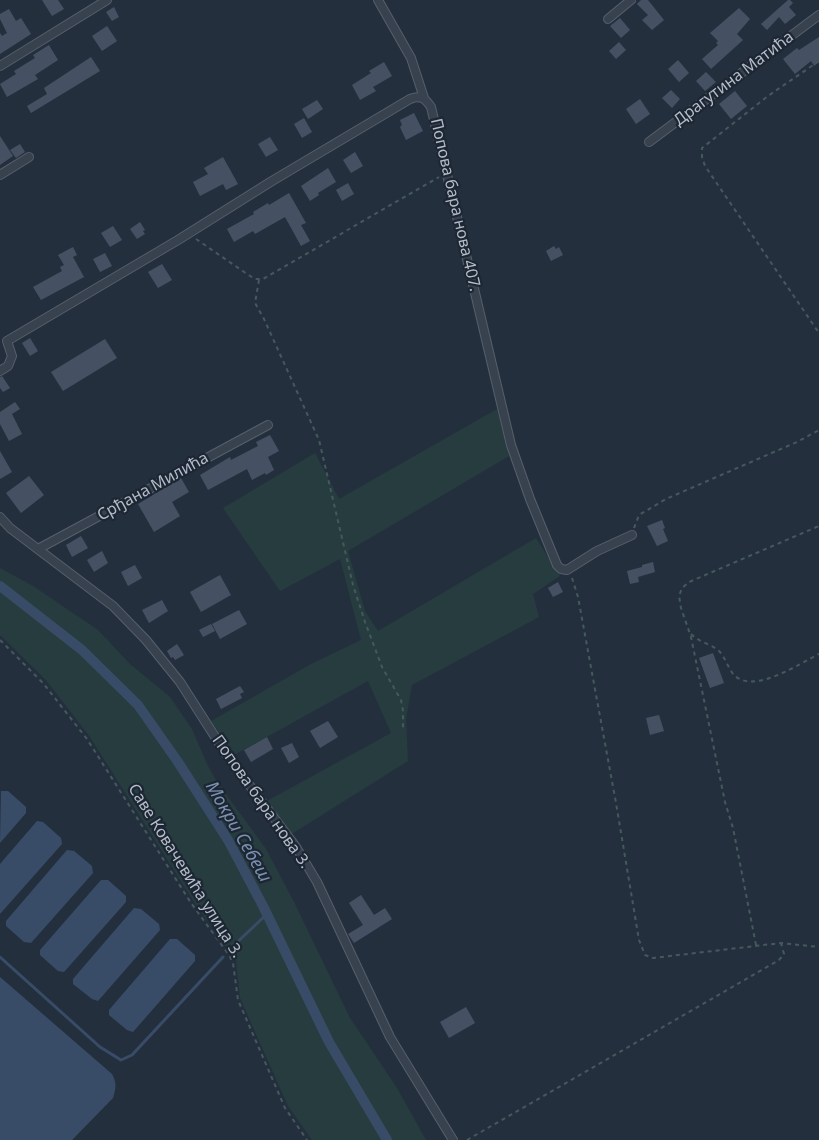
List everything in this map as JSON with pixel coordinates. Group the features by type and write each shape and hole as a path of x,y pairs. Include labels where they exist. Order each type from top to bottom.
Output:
{"street":[{"path":"0,66 107,0"},
{"path":"378,0 411,58 424,98"},
{"path":"608,20 631,0"},
{"name":"Драгутина Матића","path":"649,142 819,15"},
{"name":"Попова бара нова 407.","path":"3,340 188,234 272,181 410,99 418,96 424,98 431,107 448,172 511,445 554,559 561,569 568,570"},
{"path":"0,175 29,157"},
{"path":"0,371 8,366 12,356 3,340"},
{"name":"Срђана Милића","path":"38,549 268,424"},
{"name":"Попова бара нова 3.","path":"0,517 10,528 113,606 146,640 180,682 226,754 296,847 317,882 390,1037 453,1140"},
{"path":"568,570 597,551 632,535"}],"path":[{"path":"819,61 768,96 702,148 702,157 705,166 819,332"},
{"path":"188,234 259,280 416,188 448,172"},
{"path":"259,280 255,303 319,440 353,585 382,667 401,700 403,731"},
{"path":"632,535 639,516 666,498 797,442 819,430"},
{"path":"756,945 733,828 725,802 689,633 678,596 682,588 689,582 819,526"},
{"path":"568,570 578,597 639,940 645,955 653,958 781,943 819,947"},
{"path":"689,633 703,643 719,650 734,675 745,680 759,681 785,672 819,654"},
{"name":"Саве Ковачевића улица 3.","path":"0,640 43,682 87,739 191,903 229,955 233,962 238,1000 285,1108 308,1140"},
{"path":"467,1140 779,960 784,954 781,943"}],"green space":[{"path":"497,409 509,456 348,551 365,611 378,631 536,538 560,576 533,594 539,617 412,685 406,719 408,761 290,835 267,801 391,733 368,681 234,755 211,721 311,664 361,640 340,559 280,591 223,508 315,453 339,499"},
{"path":"0,568 33,586 98,630 130,664 170,697 192,729 217,782 266,849 350,1018 397,1088 426,1140 312,1140 288,1106 240,998 236,960 196,905 90,737 46,680 0,635"}],"water":[{"path":"1,791 8,791 26,807 26,813 0,843"},
{"path":"37,821 43,822 61,838 62,844 0,914 0,864"},
{"path":"67,850 74,851 92,866 93,873 31,943 24,942 6,926 6,921"},
{"path":"101,880 108,880 126,896 126,902 64,972 58,971 40,955 40,950"},
{"path":"134,908 141,909 159,924 160,930 98,1001 92,999 73,984 73,979"},
{"path":"170,939 177,939 195,955 195,961 133,1032 127,1030 109,1015 109,1010"},
{"path":"0,977 114,1077 115,1091 113,1098 72,1140 0,1140"}],"building":[{"path":"42,0 58,0 64,9 52,16"},
{"path":"641,0 648,0 664,20 652,30 642,20 648,15 637,4"},
{"path":"788,0 793,3 789,7 796,15 785,24 779,17 767,30 761,24"},
{"path":"114,7 119,17 112,21 106,12"},
{"path":"739,8 750,19 737,34 743,40 711,69 702,59 718,45 716,43 718,41 710,33"},
{"path":"9,9 16,21 21,18 31,34 0,54 0,33 2,36 7,33 0,19 0,14"},
{"path":"620,18 630,30 621,38 610,26"},
{"path":"107,26 117,41 102,51 92,36"},
{"path":"819,37 819,62 814,66 811,61 795,74 783,59 797,48 799,50"},
{"path":"619,42 626,50 616,59 609,51"},
{"path":"49,45 58,60 35,75 38,79 7,97 0,84 16,74 14,71 35,58 33,55"},
{"path":"91,57 100,71 31,113 27,106 47,94 44,88"},
{"path":"678,60 689,73 679,82 668,69"},
{"path":"384,62 392,76 373,87 376,91 360,100 352,85"},
{"path":"706,72 716,82 705,91 696,81"},
{"path":"671,90 680,99 672,108 662,98"},
{"path":"735,91 747,106 731,119 719,104"},
{"path":"640,99 650,114 636,124 626,109"},
{"path":"317,100 323,109 308,119 302,109"},
{"path":"414,113 423,131 406,140 400,127 402,125 400,120"},
{"path":"304,118 312,132 302,138 294,124"},
{"path":"0,136 13,156 0,165"},
{"path":"270,137 278,150 266,157 258,144"},
{"path":"20,144 25,152 16,158 10,150"},
{"path":"355,152 363,166 351,173 343,160"},
{"path":"223,157 238,184 226,190 223,184 200,196 193,182 208,174 204,168"},
{"path":"328,168 336,182 318,193 319,195 310,201 301,186"},
{"path":"348,183 354,194 342,201 336,190"},
{"path":"289,193 306,223 301,225 310,241 301,246 285,217 255,234 253,231 234,242 227,229 254,214 253,212 268,203 269,205"},
{"path":"140,222 145,230 143,231 145,234 137,239 130,229"},
{"path":"113,226 122,240 110,247 101,233"},
{"path":"554,246 556,249 559,247 563,255 551,261 546,251"},
{"path":"73,247 77,255 73,257 84,277 41,300 33,287 62,271 60,267 64,265 58,255"},
{"path":"105,253 112,266 100,272 93,259"},
{"path":"162,264 172,280 158,288 148,272"},
{"path":"30,338 38,351 30,356 22,343"},
{"path":"105,339 117,358 63,391 51,372"},
{"path":"2,376 10,388 3,392 0,388 0,377"},
{"path":"15,402 20,409 12,414 22,434 9,441 0,424 0,412"},
{"path":"270,435 279,451 268,457 274,470 252,480 247,469 208,490 200,475 230,457 231,460 258,446 256,442"},
{"path":"0,451 12,472 0,479"},
{"path":"29,476 44,495 21,513 6,493"},
{"path":"181,478 189,492 172,502 180,516 154,532 138,504"},
{"path":"662,520 665,528 663,529 668,541 657,546 647,526"},
{"path":"81,536 88,548 72,557 66,545"},
{"path":"102,551 108,563 94,572 87,560"},
{"path":"653,562 655,572 638,577 639,582 630,584 627,571"},
{"path":"135,565 142,578 128,586 121,572"},
{"path":"220,575 231,595 201,612 190,592"},
{"path":"558,582 563,592 553,597 548,588"},
{"path":"162,600 168,611 149,623 142,610"},
{"path":"239,610 247,624 220,639 212,624"},
{"path":"211,624 215,631 203,637 199,630"},
{"path":"177,644 184,655 175,660 173,657 171,658 167,651"},
{"path":"713,653 724,683 710,688 699,658"},
{"path":"240,686 244,692 240,694 242,698 221,709 216,699"},
{"path":"659,715 664,731 650,735 646,718"},
{"path":"328,721 338,737 320,748 310,731"},
{"path":"267,737 273,749 251,762 244,750"},
{"path":"292,743 299,757 289,763 281,748"},
{"path":"361,895 374,915 385,908 392,919 354,943 348,934 363,925 349,903"},
{"path":"466,1007 475,1023 449,1038 440,1022"}],"waterway":[{"name":"Мокри Себеш","path":"0,586 82,650 138,705 178,762 228,840 263,906 329,1042 387,1140"},
{"path":"231,948 267,914"},
{"path":"0,957 100,1047 121,1060 132,1055 223,957"}]}
